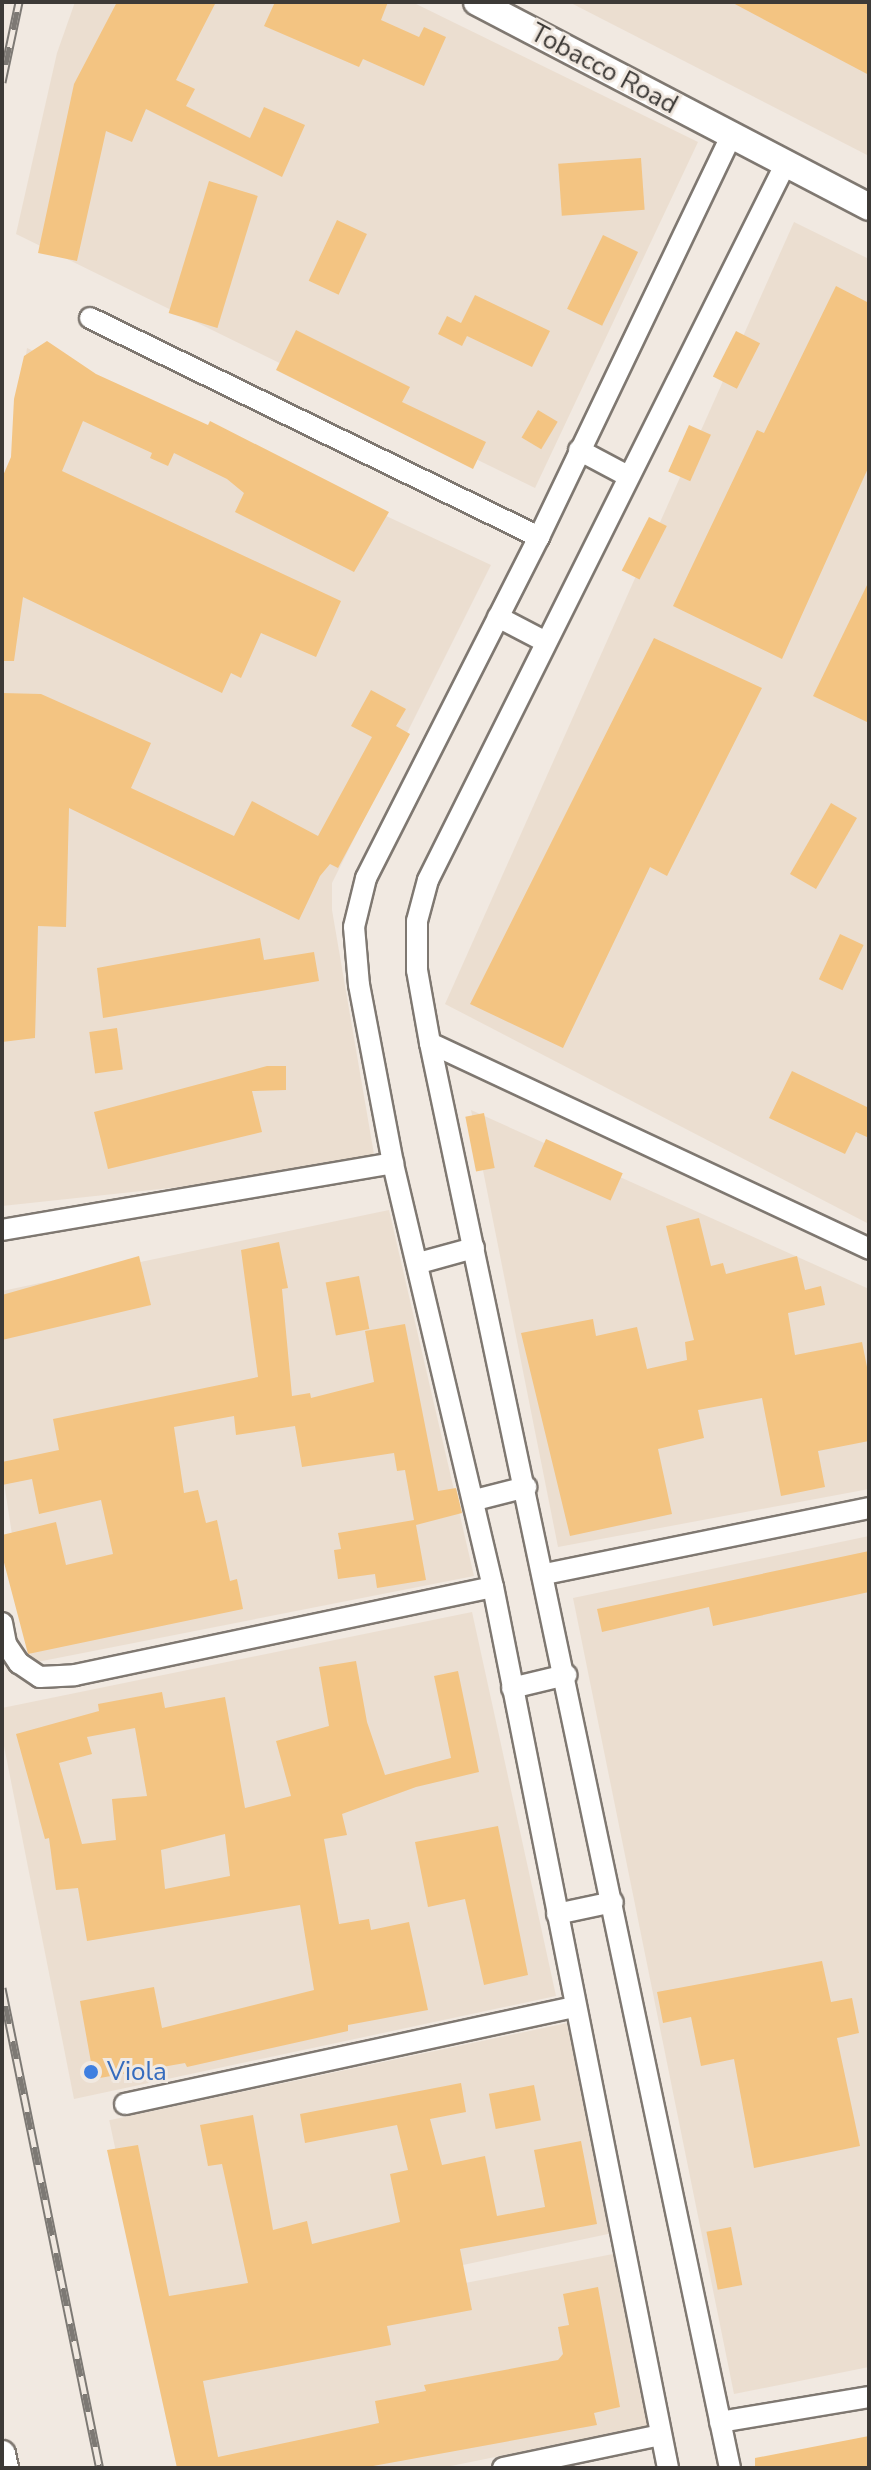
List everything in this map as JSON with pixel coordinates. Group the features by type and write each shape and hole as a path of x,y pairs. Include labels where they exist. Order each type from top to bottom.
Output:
{"street":[{"name":"Tobacco Road","path":"477,2 869,207"},
{"path":"668,2468 475,1500 393,1163 359,985 354,927 366,878 539,537 732,135"},
{"path":"730,2468 545,1574 430,1043 417,970 417,921 428,880 626,475 785,165"},
{"path":"90,318 539,537"},
{"path":"579,450 626,475"},
{"path":"498,617 546,642"},
{"path":"430,1043 869,1249"},
{"path":"2,1230 393,1163"},
{"path":"419,1263 474,1248"},
{"path":"475,1500 526,1487"},
{"path":"545,1574 869,1508"},
{"path":"2,1623 6,1644 19,1663 40,1677 75,1675 493,1587"},
{"path":"512,1688 566,1675"},
{"path":"557,1914 613,1902"},
{"path":"125,2104 575,2007"},
{"path":"720,2422 869,2397"},
{"path":"503,2468 661,2435"},
{"path":"2,2454 5,2468"}],"shaded area":[{"path":"75,2 412,2 698,142 535,488 16,234 57,53"},
{"path":"569,2 869,2 869,156"},
{"path":"794,222 869,259 869,1224 445,1004"},
{"path":"27,348 491,565 332,883 332,910 376,1166 2,1206 2,519"},
{"path":"471,1110 869,1289 869,1489 558,1547"},
{"path":"389,1210 474,1576 32,1663 2,1470 2,1291"},
{"path":"869,1536 869,2367 734,2394 573,1598"},
{"path":"472,1612 556,1996 74,2099 2,1736 2,1708"},
{"path":"567,2023 612,2233 154,2331 109,2120"},
{"path":"613,2254 648,2426 441,2468 179,2468 154,2344"}],"building":[{"path":"117,2 216,2 176,80 195,89 186,106 250,138 264,107 305,125 282,177 146,109 132,142 106,131 77,261 38,253 74,84"},
{"path":"275,2 388,2 381,20 419,37 424,27 446,37 424,86 363,59 359,67 264,26"},
{"path":"731,2 869,2 869,75"},
{"path":"641,158 645,210 562,216 558,164"},
{"path":"209,181 258,196 217,328 169,313"},
{"path":"337,220 367,234 339,295 309,281"},
{"path":"603,235 638,252 602,326 567,309"},
{"path":"836,286 869,303 869,466 782,659 673,606 757,430 764,433"},
{"path":"475,295 550,331 532,367 467,336 462,346 438,334 447,316 461,323"},
{"path":"296,330 410,387 402,402 486,442 473,469 276,370"},
{"path":"736,331 760,343 737,389 713,376"},
{"path":"47,341 96,374 208,425 210,421 389,512 354,572 235,512 244,493 227,479 174,453 168,466 150,458 152,453 83,421 62,471 341,601 316,657 261,633 241,678 231,673 222,693 23,597 14,661 2,661 2,478 11,457 14,399 24,356"},
{"path":"538,410 558,422 541,449 522,437"},
{"path":"689,425 711,435 690,481 668,472"},
{"path":"649,517 667,526 640,580 622,570"},
{"path":"869,581 869,723 813,696"},
{"path":"654,638 762,688 667,876 650,867 563,1048 470,1004"},
{"path":"371,690 406,709 396,726 410,734 338,868 330,864 320,876 299,920 69,808 66,927 38,926 35,1038 2,1042 2,693 41,694 151,743 131,788 234,836 252,801 318,836 372,737 351,726"},
{"path":"831,803 857,818 816,889 790,874"},
{"path":"840,934 864,945 842,990 819,979"},
{"path":"260,938 264,960 314,952 319,981 103,1018 97,968"},
{"path":"117,1028 123,1070 95,1073 89,1032"},
{"path":"267,1066 286,1066 286,1090 252,1091 262,1132 108,1169 94,1112"},
{"path":"792,1071 869,1108 869,1138 856,1132 845,1154 769,1118"},
{"path":"484,1113 495,1168 476,1172 465,1117"},
{"path":"546,1139 623,1173 611,1201 534,1166"},
{"path":"699,1218 711,1266 723,1263 726,1274 797,1256 805,1290 821,1286 825,1305 788,1313 795,1355 862,1342 869,1377 869,1441 818,1451 825,1487 781,1496 762,1398 698,1410 704,1438 658,1449 672,1514 570,1536 521,1333 593,1319 596,1336 637,1327 647,1369 687,1360 685,1342 694,1340 666,1226"},
{"path":"279,1242 288,1288 282,1289 292,1396 310,1393 311,1398 374,1382 365,1331 405,1324 438,1491 456,1488 462,1513 416,1525 426,1580 377,1588 375,1574 338,1579 334,1550 341,1549 338,1533 414,1520 405,1470 397,1471 394,1453 302,1467 295,1426 236,1435 234,1416 174,1427 184,1493 198,1490 206,1523 217,1520 230,1581 237,1579 243,1609 28,1654 2,1555 2,1535 56,1522 66,1565 113,1554 101,1500 39,1514 32,1479 2,1485 2,1462 59,1450 53,1419 258,1377 241,1250"},
{"path":"139,1256 151,1305 2,1340 2,1295"},
{"path":"359,1276 369,1329 336,1335 326,1282"},
{"path":"869,1551 869,1592 713,1626 709,1607 602,1632 597,1609"},
{"path":"356,1661 367,1722 385,1775 451,1758 434,1676 458,1671 479,1772 416,1787 342,1814 347,1835 324,1839 339,1924 369,1919 371,1930 409,1922 428,2010 348,2025 348,2031 187,2067 185,2063 94,2079 80,2001 154,1987 162,2028 314,1990 300,1905 87,1941 78,1888 56,1890 49,1838 45,1839 16,1734 99,1711 98,1704 162,1692 165,1708 225,1697 245,1808 291,1796 276,1741 329,1726 319,1667","holes":["135,1728 147,1796 112,1799 116,1840 82,1844 59,1763 92,1754 87,1737","225,1834 230,1876 165,1889 161,1850"]},
{"path":"498,1826 528,1975 484,1985 465,1899 428,1907 415,1842"},
{"path":"822,1961 831,2002 852,1998 859,2033 837,2038 860,2146 754,2168 734,2059 701,2066 691,2017 663,2023 657,1992"},
{"path":"461,2083 466,2112 430,2119 442,2165 485,2156 497,2216 545,2207 534,2150 581,2141 597,2224 460,2249 472,2310 387,2326 391,2345 203,2381 218,2457 379,2423 375,2401 426,2391 424,2385 558,2360 563,2354 558,2327 569,2325 563,2294 598,2287 620,2407 594,2413 597,2425 362,2468 177,2468 107,2150 138,2145 169,2296 248,2283 222,2164 208,2166 200,2125 253,2115 273,2230 307,2221 312,2244 400,2222 390,2174 408,2170 397,2125 305,2143 300,2114"},
{"path":"534,2085 541,2120 496,2129 489,2094"},
{"path":"731,2227 742,2285 718,2290 706,2232"},
{"path":"869,2436 869,2468 755,2468 755,2458"}],"railway":[{"path":"2,82 19,2"},
{"path":"2,1988 100,2468"}],"place":[{"name":"Viola","path":"91,2072"}]}
